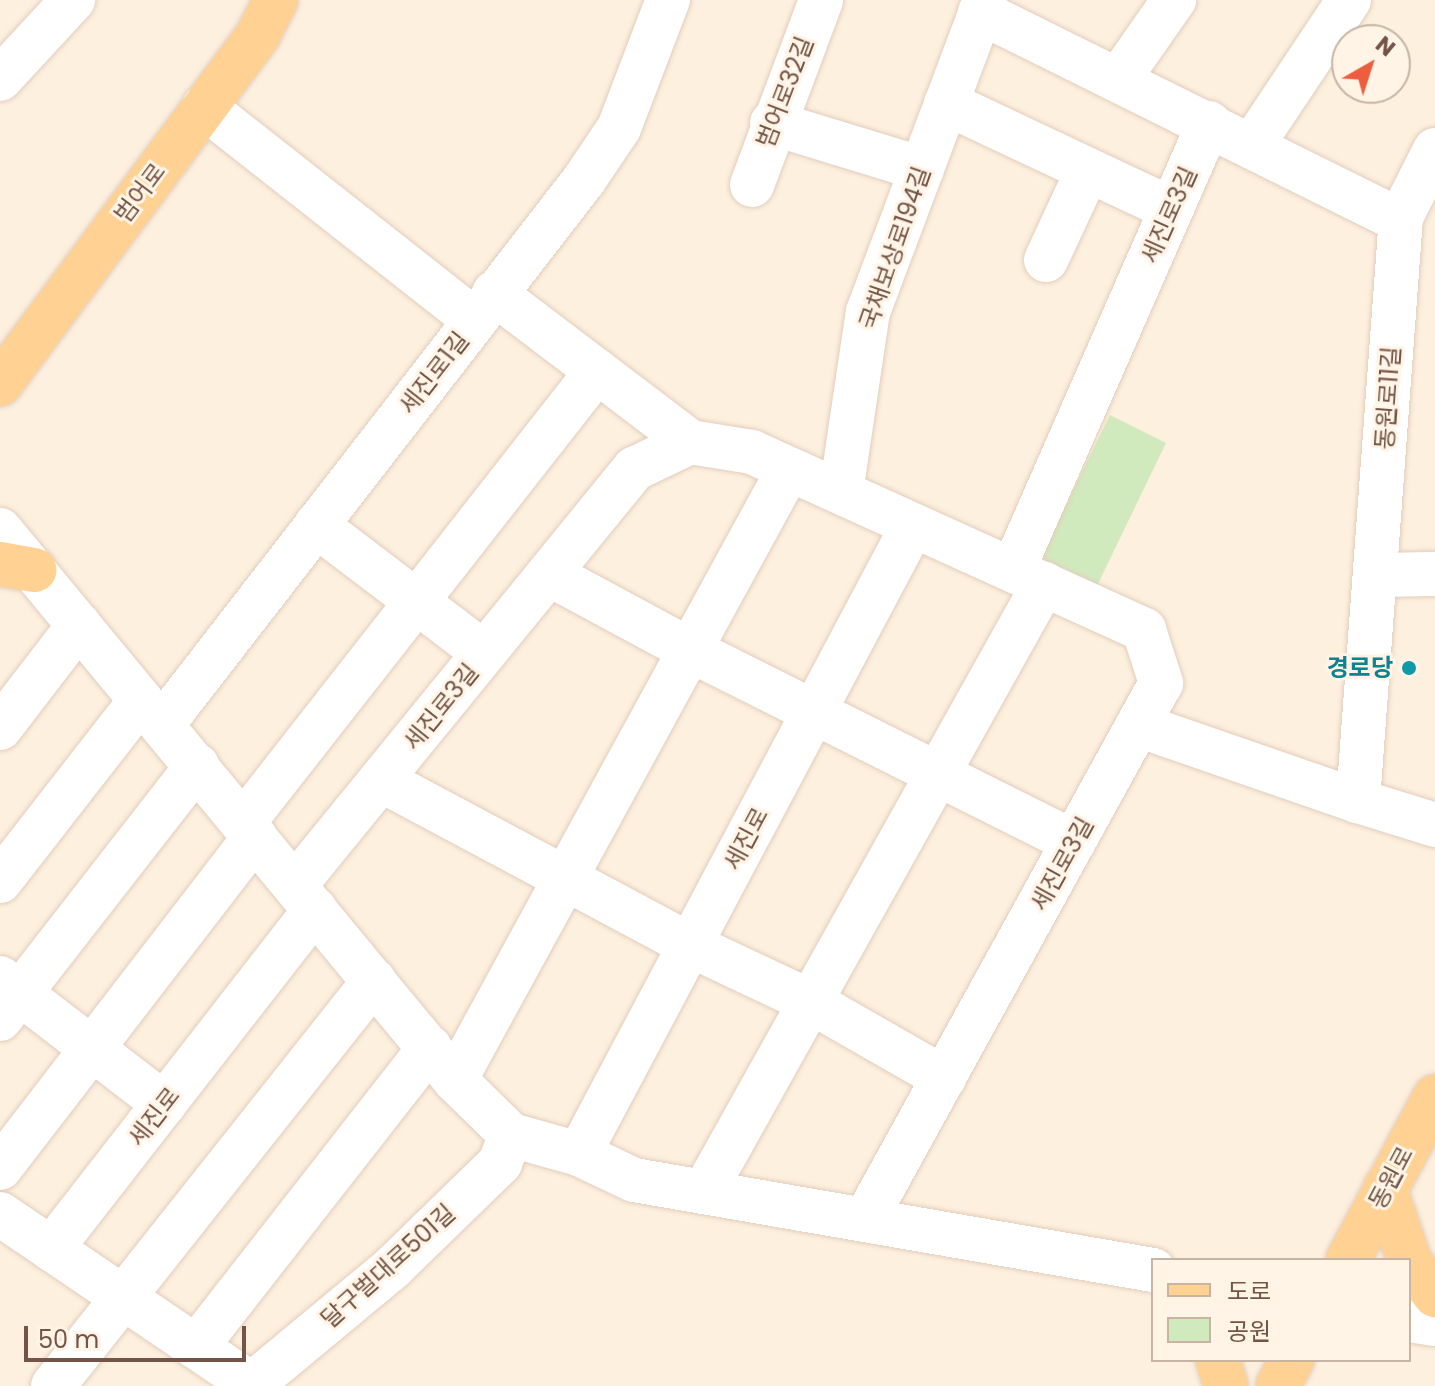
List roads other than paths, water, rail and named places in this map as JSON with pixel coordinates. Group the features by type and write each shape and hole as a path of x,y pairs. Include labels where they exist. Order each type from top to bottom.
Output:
{"main road":[{"name":"범어로","path":"0,384 258,35 276,0"},
{"name":"동원로","path":"1349,1258 1435,1097"},
{"path":"1385,1189 1408,1258"},
{"path":"1411,1264 1435,1295"},
{"path":"1219,1362 1226,1386"},
{"path":"1278,1386 1291,1362"}],"street":[{"path":"0,79 73,0"},
{"name":"세진로1길","path":"152,713 316,525 619,128 668,0"},
{"name":"범어로32길","path":"752,185 772,123 821,0"},
{"path":"1118,80 1174,0"},
{"path":"1349,0 1253,144 1416,208"},
{"name":"국채보상로194길","path":"841,492 868,312 983,6 1118,80 1253,144"},
{"path":"946,103 1171,209"},
{"path":"204,107 484,306 597,371 690,442"},
{"path":"772,123 922,169"},
{"name":"세진로3길","path":"1028,577 1171,209 1209,123"},
{"name":"동원로11길","path":"1358,801 1375,575 1416,208 1435,150"},
{"path":"1046,260 1088,170"},
{"path":"0,1168 92,1048 249,830 597,371"},
{"name":"세진로3길","path":"305,898 381,780 634,469 690,442 752,452 1144,630 1161,683 865,1220"},
{"path":"196,1347 442,1064 566,876 789,469"},
{"path":"316,525 484,653"},
{"name":"세진로","path":"579,1154 913,525"},
{"path":"0,530 17,567 79,625 442,1064 511,1135 579,1154 634,1180 1151,1270"},
{"path":"549,574 690,650 941,771 1074,842"},
{"path":"1375,575 1435,574"},
{"path":"704,1192 941,771 1028,577"},
{"path":"0,728 79,625"},
{"path":"0,881 152,713"},
{"path":"1138,725 1435,825"},
{"path":"164,1104 92,1048 7,997 197,766"},
{"path":"381,780 566,876 690,945 813,1003 944,1078"},
{"name":"세진로","path":"51,1249 164,1104 305,898"},
{"path":"53,1386 374,981"},
{"name":"달구벌대로501길","path":"252,1386 403,1257 500,1163 511,1135"},
{"path":"4,1225 51,1249 252,1386"},
{"path":"1411,1320 1435,1324"}],"place":[{"name":"경로당","path":"1409,668"}]}
